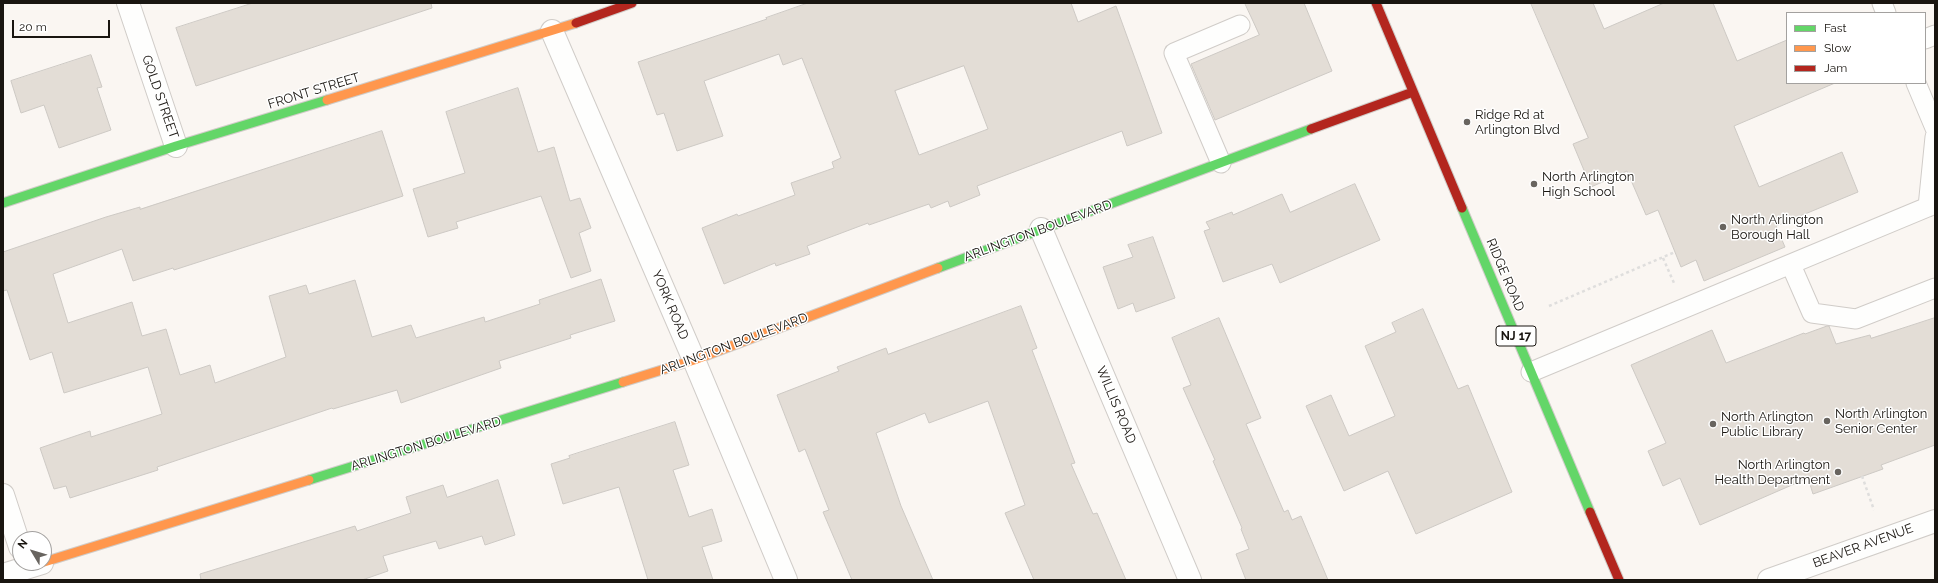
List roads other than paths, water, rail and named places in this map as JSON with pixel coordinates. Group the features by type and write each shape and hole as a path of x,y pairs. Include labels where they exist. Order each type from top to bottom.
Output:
{"street":[{"name":"GOLD STREET","path":"128,3 176,146"},
{"name":"FRONT STREET","path":"3,203 176,146 552,31 632,3"},
{"name":"RIDGE ROAD","path":"1376,3 1619,580"},
{"name":"YORK ROAD","path":"552,31 694,360 786,580"},
{"name":"ARLINGTON BOULEVARD","path":"52,561 694,360 1041,229 1413,92"},
{"name":"WILLIS ROAD","path":"1041,229 1190,580"},
{"path":"3,495 15,531"},
{"name":"BEAVER AVENUE","path":"1769,580 1806,574 1935,521"},
{"name":"ARLINGTON BOULEVARD","path":"3,575 18,571"}],"lane":[{"path":"1221,163 1174,53 1240,25"},
{"path":"1916,84 1935,128"},
{"path":"1531,372 1932,205 1935,137"},
{"path":"1791,265 1812,312 1856,319 1935,288"}],"place":[{"name":"Ridge Rd at Arlington Blvd","path":"1467,122"},
{"name":"North Arlington High School","path":"1534,184"},
{"name":"North Arlington Borough Hall","path":"1723,227"},
{"name":"North Arlington Senior Center","path":"1827,421"},
{"name":"North Arlington Public Library","path":"1713,424"},
{"name":"North Arlington Health Department","path":"1838,472"}]}
